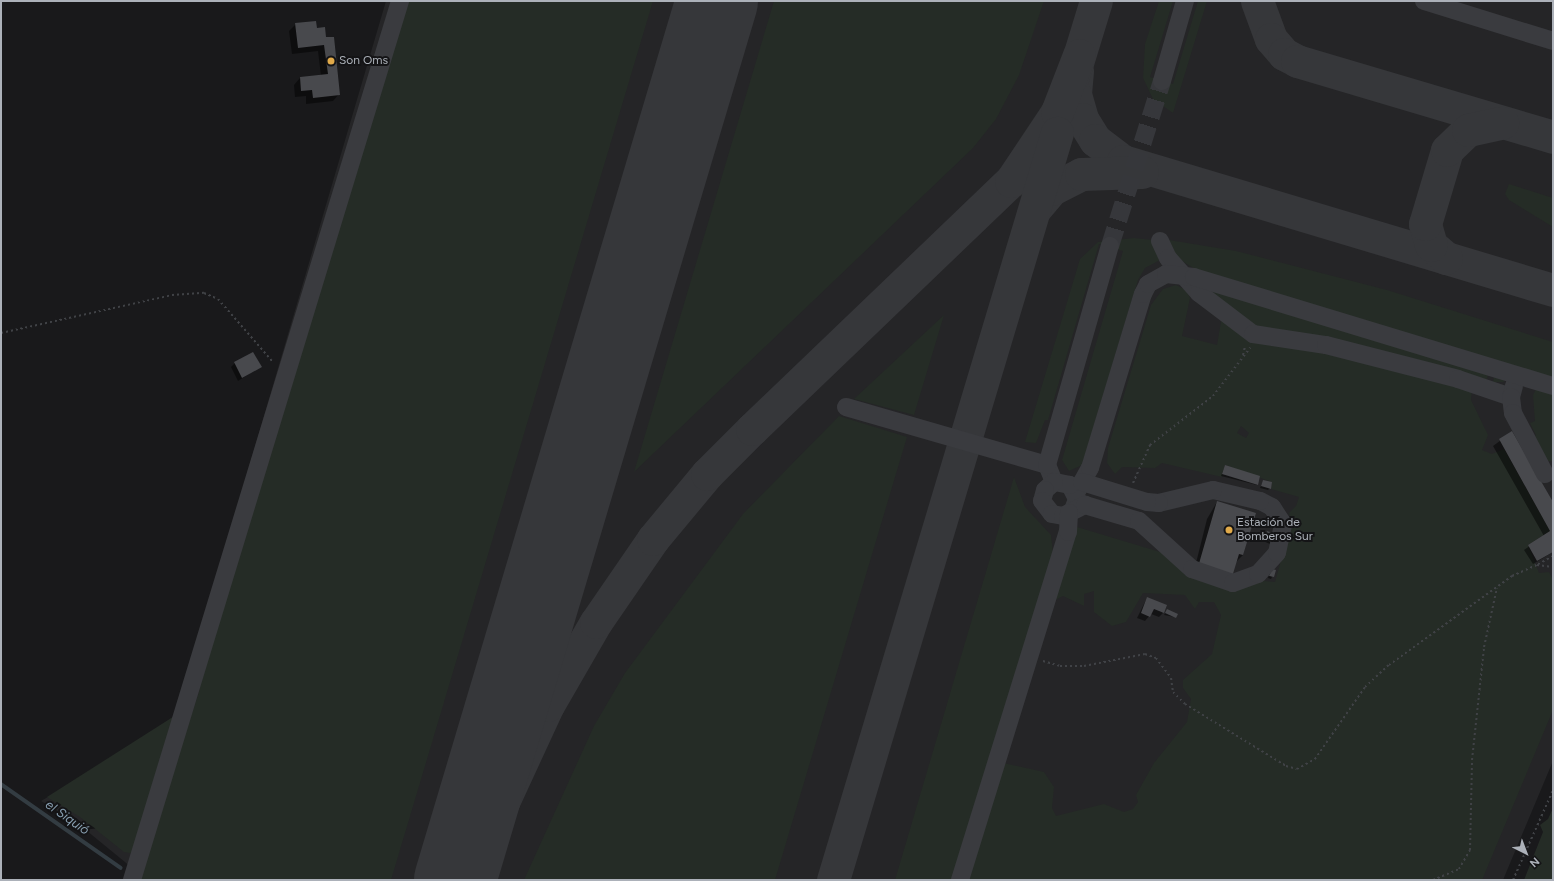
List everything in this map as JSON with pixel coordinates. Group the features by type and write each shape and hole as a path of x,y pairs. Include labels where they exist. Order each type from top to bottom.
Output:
{"lane":[{"path":"132,880 400,1"},
{"path":"1162,81 1185,1"},
{"path":"1424,1 1553,41"},
{"path":"1160,241 1168,258 1182,274 1234,322 1253,334 1271,339 1326,345 1458,379 1511,398"},
{"path":"1054,482 1047,465 1110,246"},
{"path":"960,880 1068,532 1075,500 1090,468 1145,288 1160,276 1182,274 1518,374 1553,386"},
{"path":"1518,374 1511,398 1513,413 1545,474"},
{"path":"846,407 1047,465"},
{"path":"1054,482 1042,495 1044,506 1057,516 1075,500 1128,496 1159,503 1224,490 1260,501 1272,507 1283,524 1277,553 1258,574 1233,583 1192,569 1138,521 1085,505 1075,500 1070,485 1054,482"}],"path":[{"path":"1,333 172,295 204,293 218,299 273,362"},
{"path":"1128,496 1150,445 1213,396 1248,350 1271,339"},
{"path":"1029,656 1060,666 1145,654 1156,658 1170,678 1173,692 1185,704 1286,766 1297,769 1309,764 1326,746 1370,681 1518,572 1537,565 1553,556"},
{"path":"1537,565 1553,567"},
{"path":"1434,880 1459,869 1470,850 1472,760 1484,647 1491,604 1498,587"},
{"path":"1513,880 1553,790"}],"shaded area":[{"path":"386,1 1553,1 1553,761 1503,880 128,880 131,867 76,822 41,801 104,764 176,715"},
{"path":"405,1 653,1 391,880 136,880 200,689 198,684"},
{"path":"774,1 1044,1 1019,75 996,119 973,148 634,472"},
{"path":"1159,1 1173,1 1150,77 1173,84 1198,1 1207,1 1173,113 1153,99 1143,78 1145,44"},
{"path":"1509,184 1553,198 1553,227 1509,200 1505,194"},
{"path":"1134,238 1153,240 1162,259 1145,268 1138,280 1082,465 1069,471 1062,460 1123,251 1099,244 1048,420 1045,420 1036,443 1025,442 1080,259 1098,242"},
{"path":"1169,240 1236,251 1387,290 1553,342 1553,378 1200,272 1177,258"},
{"path":"1176,285 1186,290 1190,298 1182,336 1217,345 1222,316 1307,346 1472,389 1471,400 1488,435 1482,450 1492,454 1504,449 1550,531 1528,545 1539,573 1549,572 1553,580 1553,710 1482,880 969,880 1003,763 1044,772 1054,787 1052,808 1056,816 1104,804 1124,812 1133,809 1138,802 1136,795 1154,763 1187,722 1191,699 1183,688 1183,680 1212,654 1221,615 1214,602 1199,602 1195,609 1185,595 1143,593 1126,622 1112,626 1094,612 1094,591 1084,594 1084,606 1063,596 1053,601 1077,527 1170,555 1187,574 1275,582 1292,522 1289,513 1296,506 1299,497 1271,489 1272,482 1225,465 1222,477 1162,463 1155,468 1122,467 1115,474 1107,463 1108,448 1151,305 1163,289","holes":["1241,426 1249,433 1246,438 1237,433"]},
{"path":"1201,286 1503,378 1504,382 1493,382 1494,377 1488,375 1485,384 1261,332"},
{"path":"944,315 914,415 854,399"},
{"path":"1536,389 1553,392 1553,461 1546,461 1533,437 1536,435 1530,423 1535,421 1533,395"},
{"path":"839,416 907,437 775,880 524,880 594,726 625,673 743,514"},
{"path":"1014,477 1025,507 1051,535 1053,554 954,880 895,880"},
{"path":"176,715 136,854 124,852 80,817 47,797"},
{"path":"1553,808 1553,880 1524,880 1543,832 1540,825 1548,819"}],"building":[{"name":"Son Oms","path":"316,21 317,28 325,27 326,37 334,37 340,95 313,98 312,90 301,91 300,77 328,74 324,45 298,48 295,23"},
{"path":"253,352 262,367 242,378 234,362"},
{"path":"1512,431 1553,502 1553,552 1537,561 1528,545 1550,531 1499,439"},
{"path":"1225,465 1260,476 1258,485 1222,474"},
{"path":"1263,480 1272,482 1271,489 1261,486"},
{"name":"Estación de Bomberos Sur","path":"1217,501 1256,513 1243,555 1239,554 1232,577 1198,567"},
{"path":"1267,531 1276,534 1273,542 1264,540"},
{"path":"1272,569 1276,570 1274,577 1269,576"},
{"path":"1147,597 1167,605 1164,613 1154,609 1150,617 1141,613"},
{"path":"1167,609 1178,614 1176,618 1165,613"}],"waterway":[{"name":"el Siquió","path":"1,784 121,868"}],"taxiway":[{"path":"1073,76 1096,1"},
{"path":"1257,1 1271,39 1284,54 1297,61 1553,137"},
{"path":"467,880 548,705 596,622 653,539 707,474 1011,181 1057,112 1079,55"},
{"path":"1077,71 1075,94 1082,119 1095,140 1123,161 1553,290"},
{"path":"1446,258 1431,245 1425,224 1447,150 1468,130 1502,123"},
{"path":"833,880 1057,133"},
{"path":"1035,209 1052,189 1081,174 1142,172"}],"runway":[{"path":"455,880 717,1"}],"tunnel":[{"path":"1110,246 1162,81"}],"place":[{"name":"Son Oms","path":"331,61"},
{"name":"Estación de Bomberos Sur","path":"1229,530"}]}
